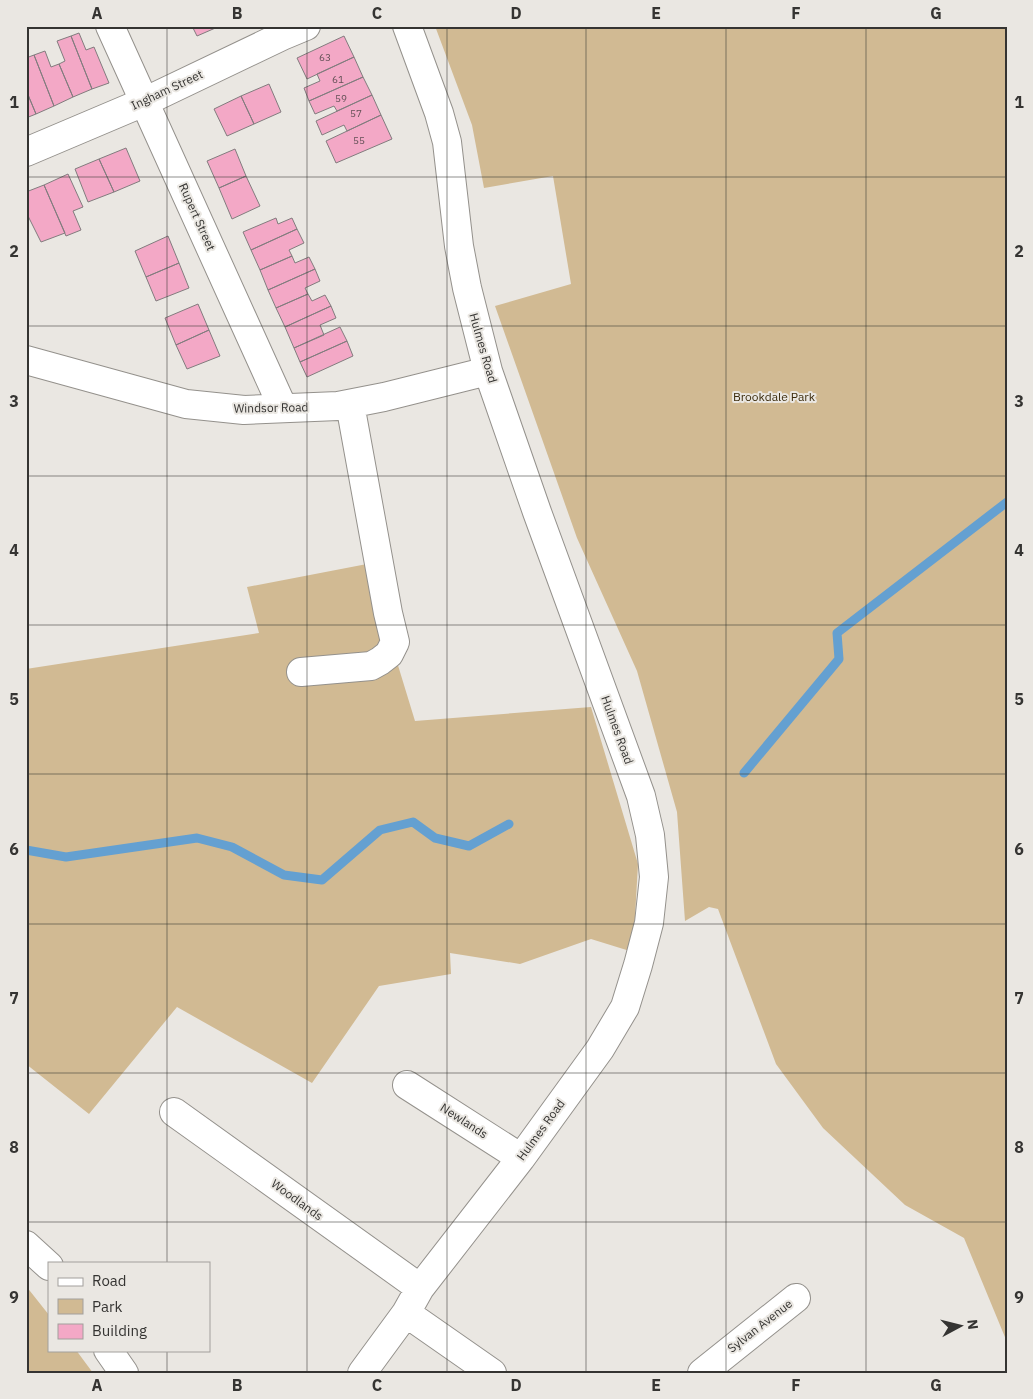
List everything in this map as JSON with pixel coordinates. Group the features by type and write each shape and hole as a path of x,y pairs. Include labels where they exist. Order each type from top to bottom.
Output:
{"street":[{"name":"Rupert Street","path":"110,26 283,408"},
{"name":"Hulmes Road","path":"362,1373 406,1312 420,1288 521,1158 600,1050 625,1007 649,924 654,877 650,835 641,796 537,512 488,371 467,288 459,246 447,142 439,113 407,26"},
{"name":"Ingham Street","path":"26,152 144,102 289,29"},
{"name":"Windsor Road","path":"26,360 186,404 244,410 338,406 488,371"},
{"path":"301,672 370,666 389,654 395,642 350,404"},
{"name":"Newlands","path":"407,1084 521,1158"},
{"name":"Woodlands","path":"174,1112 420,1288"},
{"path":"26,1245 48,1265"},
{"name":"Sylvan Avenue","path":"702,1373 796,1298"},
{"path":"406,1312 492,1373"},
{"path":"109,1352 124,1373"}],"green space":[{"name":"Brookdale Park","path":"435,26 1007,26 1007,1342 964,1238 905,1205 823,1128 776,1064 718,909 709,907 685,921 677,812 637,671 577,538 495,306 571,284 553,176 484,188 472,125"},
{"path":"367,564 415,721 591,707 638,864 633,952 591,939 520,964 450,953 451,974 379,986 312,1083 177,1007 89,1114 26,1064 26,669 259,633 247,587"},
{"path":"26,1286 48,1314 48,1352 77,1352 93,1373 26,1373"}],"building":[{"path":"192,26 220,26 197,36"},
{"path":"79,33 86,50 94,47 109,83 92,89 71,36"},
{"path":"71,36 92,89 73,97 59,64 65,61 57,41"},
{"path":"344,36 354,57 307,79 297,58"},
{"path":"45,51 51,67 59,64 73,97 54,106 34,55"},
{"path":"34,55 54,106 36,114 26,90 26,78 28,78 26,58"},
{"path":"354,57 363,77 309,101 304,88 320,81 317,74"},
{"path":"363,77 372,95 337,111 334,106 315,114 309,101"},
{"path":"269,84 281,112 254,124 241,96"},
{"path":"26,90 36,114 26,118"},
{"path":"372,95 381,115 347,131 344,125 322,135 316,121"},
{"path":"241,96 254,124 227,136 214,109"},
{"path":"381,115 392,139 336,163 326,141"},
{"path":"126,148 140,181 114,192 99,159"},
{"path":"235,149 246,176 219,188 207,161"},
{"path":"99,159 114,192 88,202 75,169"},
{"path":"68,174 83,207 73,211 81,230 66,236 44,185"},
{"path":"246,176 260,206 232,219 219,188"},
{"path":"44,185 65,233 41,242 26,212 26,192"},
{"path":"276,218 278,224 292,218 297,229 251,250 243,232"},
{"path":"297,229 304,243 289,250 292,256 260,270 251,250"},
{"path":"168,236 179,263 146,277 135,251"},
{"path":"292,256 295,263 309,257 315,269 268,290 260,270"},
{"path":"179,263 189,288 156,301 146,277"},
{"path":"315,269 320,281 305,288 308,294 276,308 268,290"},
{"path":"308,294 312,301 325,295 331,306 285,327 276,308"},
{"path":"198,304 209,330 176,345 165,318"},
{"path":"331,306 336,318 320,325 324,335 294,348 285,327"},
{"path":"340,327 347,341 300,362 294,348"},
{"path":"209,330 220,356 187,369 176,345"},
{"path":"347,341 353,356 307,377 300,362"}],"waterway":[{"path":"744,773 839,659 837,633 1007,502"},
{"path":"26,850 66,857 197,838 232,847 284,875 322,880 380,830 413,822 435,838 469,846 509,824"}]}
